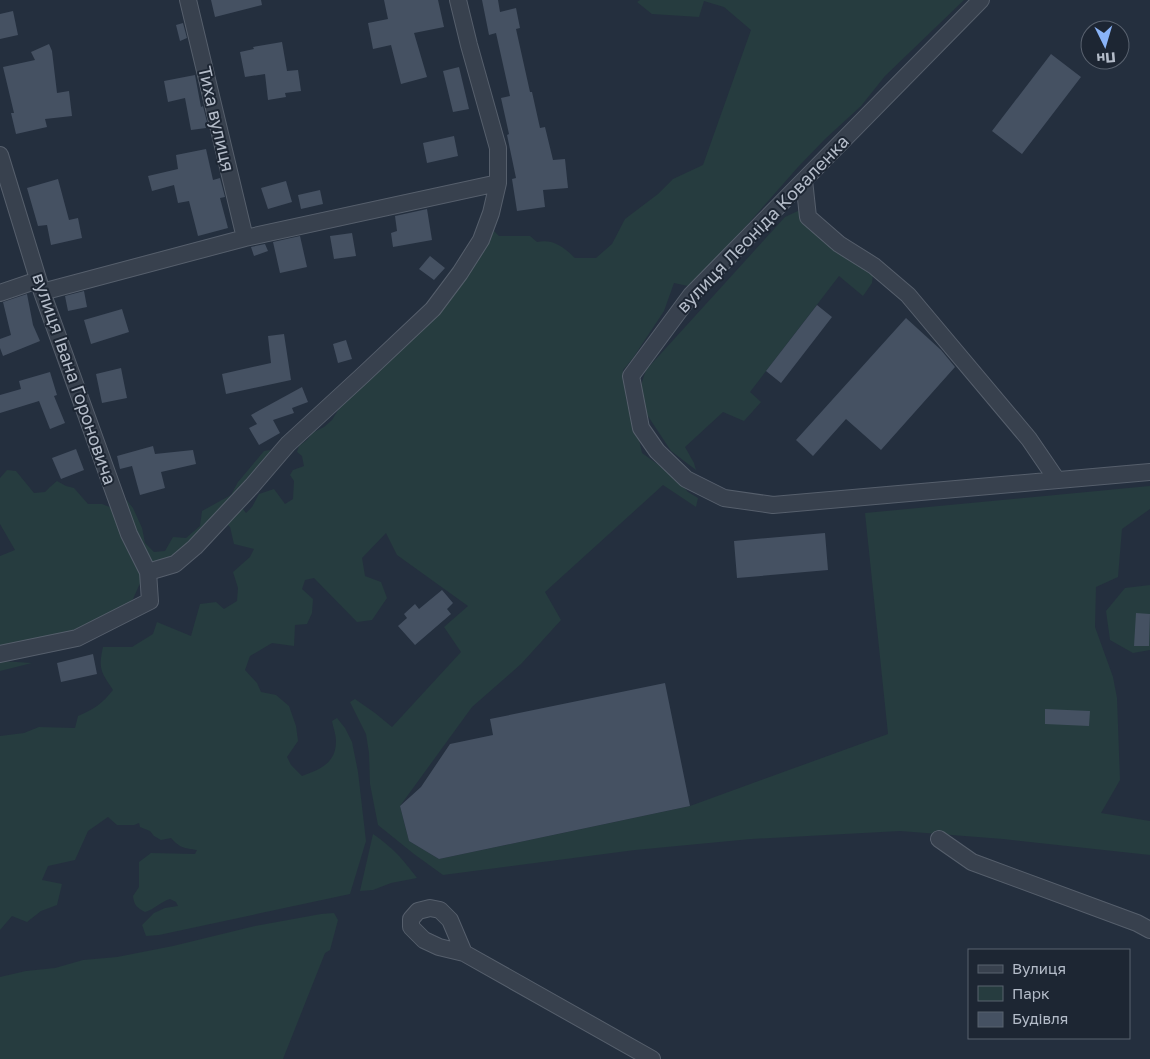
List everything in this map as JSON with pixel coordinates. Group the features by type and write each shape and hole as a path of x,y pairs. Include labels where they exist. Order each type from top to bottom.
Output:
{"street":[{"name":"Тиха вулиця","path":"188,0 245,238"},
{"path":"148,572 175,564 195,547 288,444 433,309 460,273 481,240 491,213 498,183 498,148 458,0"},
{"name":"вулиця Леоніда Коваленка","path":"981,0 691,295 631,376 641,428 657,451 686,479 724,498 772,505 1150,472"},
{"name":"вулиця Івана Гороновича","path":"0,155 40,286 129,534 148,572 150,601 77,638 0,654"},
{"path":"804,180 808,217 839,244 874,266 908,295 1028,439 1057,480"},
{"path":"0,293 40,286 245,238 498,183"},
{"path":"939,839 972,862 1137,923 1150,930"},
{"path":"464,953 652,1059"}],"green space":[{"path":"640,0 964,0 885,76 861,106 798,167 692,283 688,286 674,283 664,311 623,370 626,399 642,453 678,481 688,492 698,498 696,507 663,485 545,592 561,620 521,664 472,707 400,806 409,841 439,859 690,806 888,734 865,513 1150,486 1150,509 1122,529 1118,577 1096,587 1095,627 1113,677 1117,698 1120,780 1101,813 1150,821 1150,855 1003,839 900,831 751,839 635,850 443,875 378,825 370,784 366,734 350,702 355,699 392,727 461,652 444,627 468,606 397,555 386,533 362,558 365,576 381,582 387,598 372,620 357,622 314,578 305,580 302,589 313,599 312,613 307,624 295,625 294,646 272,643 250,656 245,670 257,683 261,692 276,695 289,706 296,726 298,741 287,757 291,765 302,776 321,768 333,755 336,741 332,721 337,718 352,742 358,772 366,841 350,894 159,935 146,936 142,925 154,913 165,908 178,906 176,902 170,899 145,912 136,906 133,896 139,887 139,862 151,853 195,854 197,850 182,847 171,838 161,840 150,831 140,827 139,823 134,825 117,825 108,817 88,831 75,860 48,866 42,880 62,884 57,905 41,911 27,922 12,916 0,930 0,736 24,733 39,727 75,728 78,716 97,706 113,690 101,666 103,647 132,647 153,634 157,622 191,636 200,604 216,602 224,609 237,601 238,588 233,572 250,557 254,549 234,544 230,527 219,516 178,559 152,564 137,544 124,497 133,508 142,528 145,543 154,552 165,551 173,537 186,538 200,526 202,511 231,495 238,482 264,451 270,450 269,456 236,500 246,513 252,507 259,494 274,489 285,504 293,499 294,481 290,475 293,470 304,466 302,456 297,452 299,446 312,433 324,427 332,420 346,397 475,257 494,231 499,236 530,236 537,242 553,243 562,247 575,258 596,258 612,244 625,219 658,194 673,179 703,165 751,30 724,7 704,1 699,17 652,14 637,2"},
{"path":"800,210 874,266 872,283 863,296 839,276 750,392 761,402 744,421 723,412 685,447 696,470 671,451 642,407 641,385 646,370 785,217"},
{"path":"7,470 16,471 34,493 45,492 57,481 74,488 88,504 102,504 112,508 140,563 141,581 133,599 127,606 84,630 0,646 0,556 15,550 0,524 0,478"},
{"path":"1150,585 1150,650 1133,653 1110,640 1106,611 1125,588"},
{"path":"0,661 32,663 0,671"},
{"path":"373,834 397,854 417,878 391,883 373,890 360,891"},
{"path":"334,913 338,920 330,950 325,953 283,1059 0,1059 0,977 26,971 55,968 83,960 117,957 173,946 255,926"}],"building":[{"path":"211,0 261,0 262,5 215,17"},
{"path":"384,0 438,0 444,27 414,33 427,77 401,84 391,45 373,49 368,23 388,19"},
{"path":"482,0 498,0 500,12 516,8 520,28 516,29 540,128 545,127 553,160 565,159 568,188 543,190 545,207 517,211 512,179 516,178 501,98 510,96 496,33 489,35"},
{"path":"13,11 18,35 0,39 0,14"},
{"path":"183,23 187,38 180,41 176,25"},
{"path":"282,42 287,71 298,70 301,91 285,93 286,97 268,100 265,74 245,77 240,52 254,49 253,47"},
{"path":"49,44 52,51 57,93 69,91 72,116 45,119 47,127 16,134 11,113 14,113 3,67 35,60 31,52"},
{"path":"1051,54 1081,77 1022,154 992,131"},
{"path":"459,67 469,109 453,112 443,71"},
{"path":"195,75 201,107 203,106 207,122 205,123 206,128 191,130 185,98 168,102 164,81"},
{"path":"454,136 458,156 427,163 423,143"},
{"path":"206,149 213,180 220,178 225,197 220,198 228,228 198,236 189,201 178,203 174,185 152,191 148,176 178,169 176,155"},
{"path":"58,179 69,220 78,218 82,238 51,245 47,225 38,226 27,188"},
{"path":"286,181 292,202 268,209 261,188"},
{"path":"320,190 323,204 301,209 298,195"},
{"path":"427,209 432,240 393,247 391,233 397,231 395,216"},
{"path":"352,233 356,256 334,259 330,236"},
{"path":"300,236 307,267 280,273 273,242"},
{"path":"265,244 268,251 254,256 251,247"},
{"path":"430,256 445,268 434,280 419,269"},
{"path":"84,291 87,307 68,311 65,296"},
{"path":"27,294 33,325 40,341 3,356 0,348 0,339 11,335 3,302"},
{"path":"817,305 832,317 781,383 766,371"},
{"path":"122,309 129,332 91,344 84,320"},
{"path":"906,318 941,350 955,367 881,450 846,419 813,456 796,440"},
{"path":"284,334 291,380 226,394 222,374 271,363 268,336"},
{"path":"346,340 352,359 338,363 333,344"},
{"path":"121,368 127,398 102,403 96,374"},
{"path":"50,372 57,395 54,396 65,423 50,429 39,401 0,413 0,395 21,389 19,381"},
{"path":"302,387 308,402 292,408 294,413 273,420 280,433 259,445 249,428 257,424 251,415"},
{"path":"153,446 155,454 193,450 196,464 161,472 165,488 140,495 132,466 120,469 117,456"},
{"path":"76,449 84,470 61,479 52,458"},
{"path":"825,533 828,570 737,578 734,541"},
{"path":"442,590 453,603 447,609 451,614 415,645 398,626 407,618 404,614 415,604 419,609"},
{"path":"1136,613 1150,614 1149,646 1134,646"},
{"path":"93,654 97,674 61,682 57,663"},
{"path":"665,683 690,806 439,859 409,841 400,806 421,787 450,744 493,735 490,719"},
{"path":"1045,709 1090,711 1089,726 1045,724"}]}
